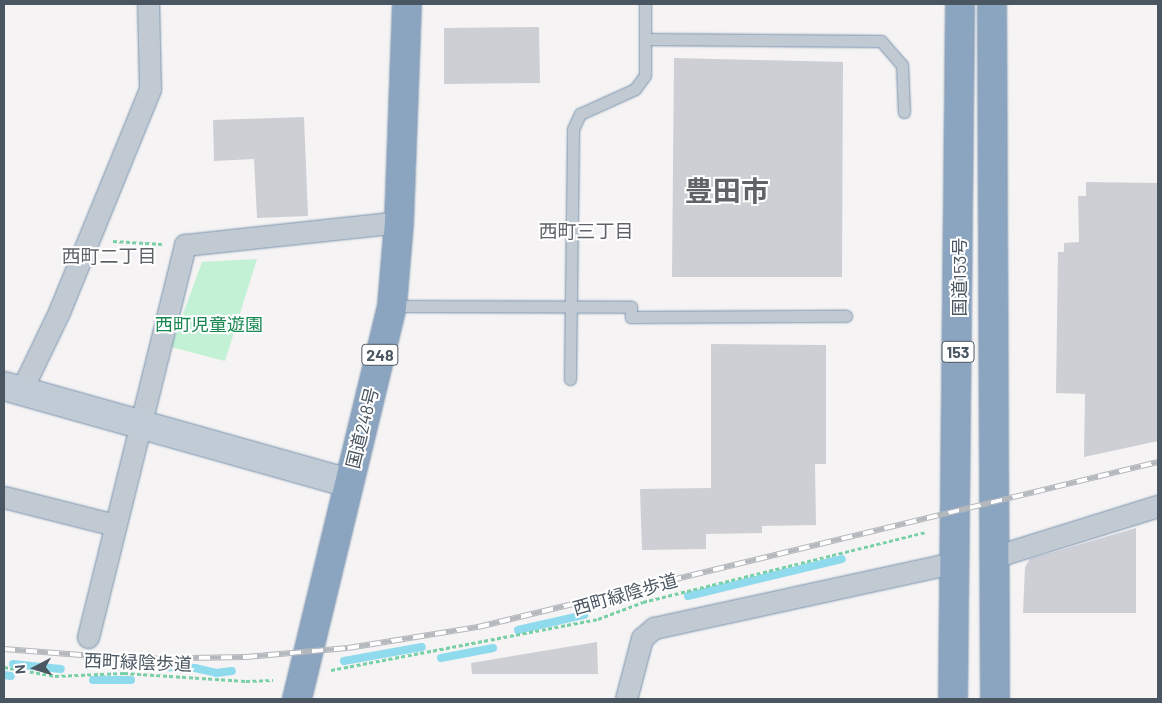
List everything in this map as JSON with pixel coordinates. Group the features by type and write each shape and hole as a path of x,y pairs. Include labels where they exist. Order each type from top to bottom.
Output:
{"highway":[{"name":"国道248号","path":"297,699 392,306 399,222 407,4"},
{"name":"国道153号","path":"953,699 956,562 960,4"},
{"name":"国道153号","path":"992,4 996,556 994,699"}],"street":[{"path":"148,4 150,89 59,312 13,388 138,426 349,483"},
{"path":"88,637 138,426 185,246 399,222"},
{"path":"4,497 115,525"},
{"path":"996,556 1158,506"},
{"path":"626,699 642,638 654,628 956,562"}],"lane":[{"path":"570,379 573,129 580,114 635,89 645,75 645,4"},
{"path":"645,39 881,41 902,65 904,112"},
{"path":"392,306 631,307 631,316 846,316"}],"path":[{"path":"88,239 185,246"},
{"name":"西町緑陰歩道","path":"330,671 598,619 643,602 926,532"},
{"name":"西町緑陰歩道","path":"4,667 55,676 124,672 246,681 273,680"}],"green space":[{"name":"西町児童遊園","path":"257,259 225,361 171,347 202,262"}],"building":[{"path":"539,27 540,83 444,84 444,28"},
{"path":"674,58 843,62 842,277 672,277"},
{"path":"304,117 308,216 257,218 254,159 214,161 213,120"},
{"path":"1086,182 1158,183 1158,441 1084,457 1085,394 1056,393 1058,252 1064,252 1064,243 1079,242 1078,196 1086,196"},
{"path":"711,344 826,345 826,464 815,464 816,525 762,526 762,533 706,534 706,549 642,550 640,489 711,488"},
{"path":"1136,528 1136,613 1023,613 1025,567 1030,559"},
{"path":"597,642 598,674 472,674 471,663"}],"waterway":[{"path":"688,596 842,559"},
{"path":"518,630 584,615"},
{"path":"344,661 422,647"},
{"path":"441,658 493,648"},
{"path":"13,664 61,669"},
{"path":"132,666 195,668 216,673 232,671"},
{"path":"4,675 11,676"},
{"path":"93,680 131,680"}],"railway":[{"path":"4,649 133,659 246,657 348,648 478,627 1158,462"}],"district":[{"name":"豊田市","path":"727,190"},
{"name":"西町三丁目","path":"586,231"},
{"name":"西町二丁目","path":"109,256"}]}
